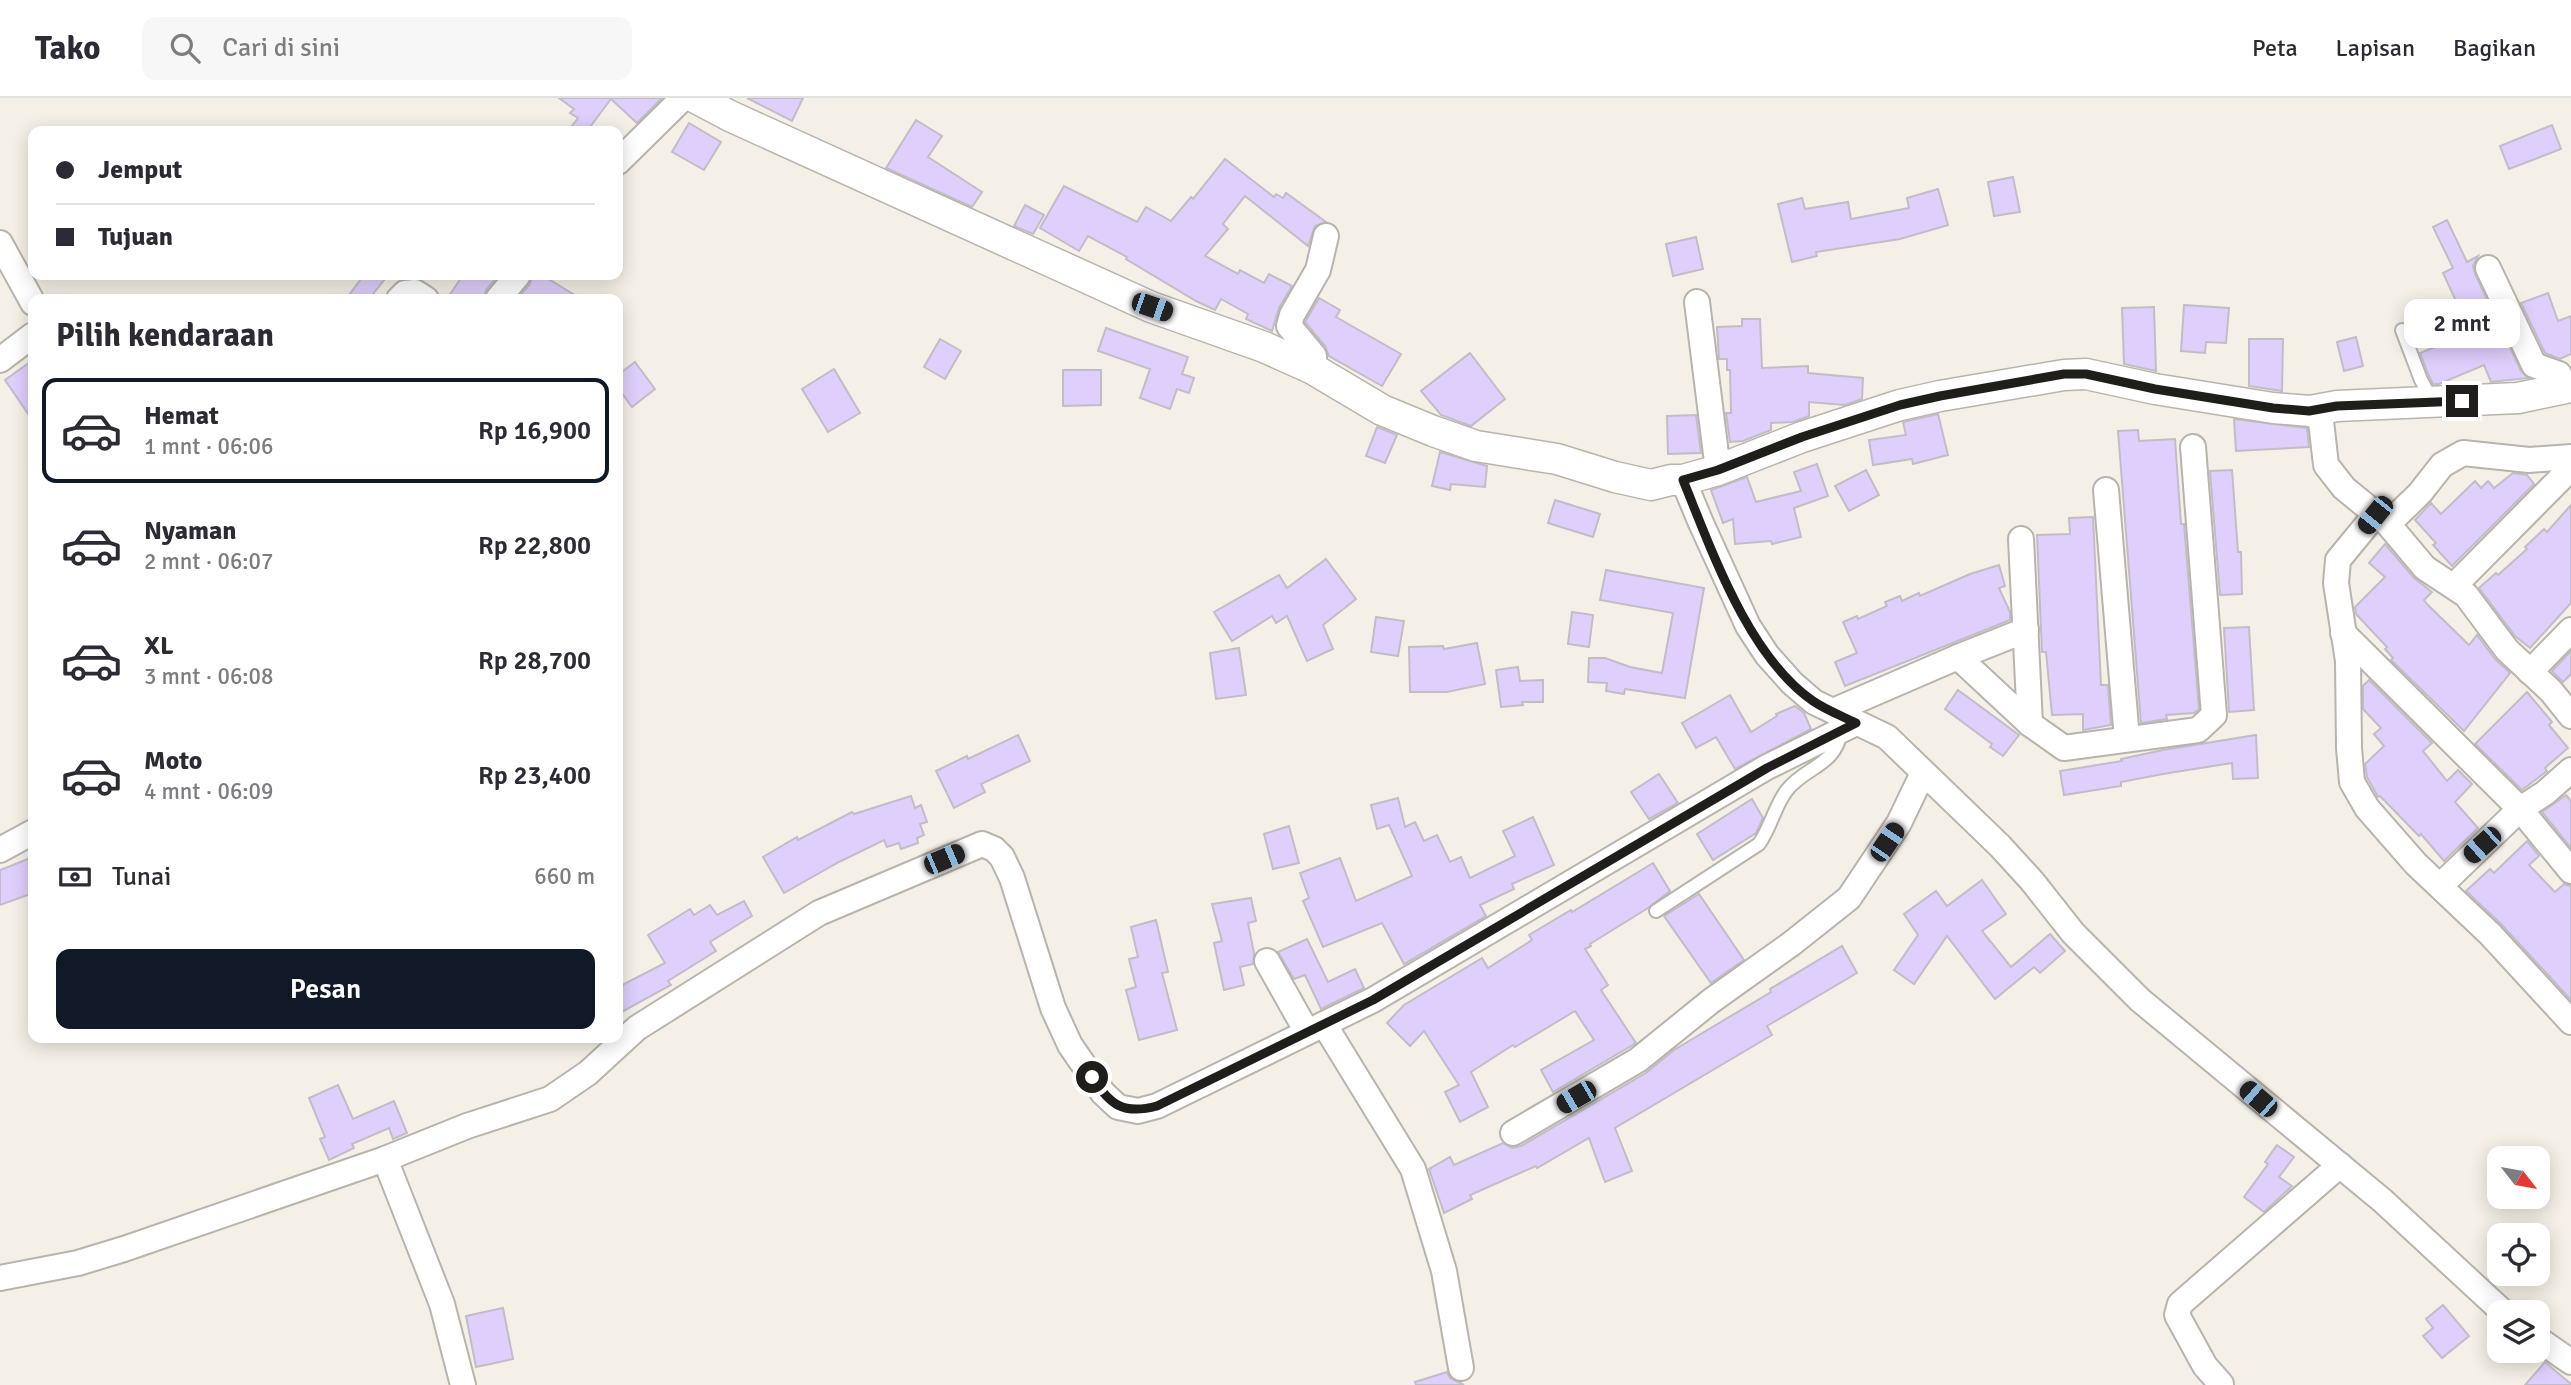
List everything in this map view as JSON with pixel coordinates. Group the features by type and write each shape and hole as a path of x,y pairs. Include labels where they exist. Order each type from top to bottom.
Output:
{"street":[{"path":"623,157 683,98"},
{"path":"696,98 730,116 1152,307 1215,329 1313,369 1382,410 1433,431 1476,446 1557,459 1651,485 1683,480 1718,470 1802,437 1900,405 2064,374 2086,374 2208,398 2309,411 2337,406 2518,398 2568,388 2559,374 2534,365 2488,268"},
{"path":"1313,369 1314,356 1289,326 1292,315 1318,270 1326,236"},
{"path":"0,243 28,294"},
{"path":"502,294 513,280"},
{"path":"1697,302 1718,470"},
{"path":"0,360 28,339"},
{"path":"2309,411 2321,421 2326,465 2344,488 2381,520 2425,568 2466,595 2507,650 2551,691 2571,716"},
{"path":"1958,657 2030,724 2064,748 2198,730 2214,715 2193,447"},
{"path":"2571,457 2529,460 2463,453 2442,464 2420,493 2381,520 2338,559 2336,583 2348,662 2352,782 2367,808 2416,864 2490,934 2571,1022"},
{"path":"2454,586 2571,468"},
{"path":"1683,480 1748,626 1767,655 1791,683 1843,722 1887,737 2008,855 2073,933 2140,1000 2383,1201 2490,1300"},
{"path":"2106,490 2127,739"},
{"path":"2021,539 2030,724"},
{"path":"623,1041 637,1028 819,913 982,845 994,849 1002,857 1012,878 1053,1008 1070,1045 1103,1094 1118,1107 1138,1111 1157,1106 1373,1000 1843,722 1958,657 2026,629"},
{"path":"2530,672 2571,630"},
{"path":"2343,633 2520,809 2571,871"},
{"path":"2440,886 2520,809 2545,793 2571,770"},
{"path":"1513,1133 1638,1060 1711,1001 1791,944 1849,898 1899,823 1923,773"},
{"path":"0,850 28,835"},
{"path":"1267,961 1413,1169 1444,1271 1461,1368"},
{"path":"0,1278 78,1263 124,1249 385,1159 562,1093 621,1043"},
{"path":"385,1159 442,1304 463,1385"},
{"path":"2221,1384 2205,1366 2177,1315 2180,1304 2340,1165"},
{"path":"2550,1347 2571,1362"}],"lane":[{"path":"2402,330 2421,380 2434,403"},
{"path":"1656,911 1759,844 1768,832 1788,789 1831,756 1839,744 1843,722"}],"building":[{"path":"559,98 662,98 637,123 611,99 591,126 572,126 578,118 570,113 574,109"},
{"path":"747,98 803,98 792,121"},
{"path":"916,120 942,136 928,157 982,192 972,207 886,168"},
{"path":"689,123 721,142 704,170 672,152"},
{"path":"2552,125 2561,149 2509,169 2500,146"},
{"path":"1225,159 1274,197 1276,194 1283,198 1286,193 1326,222 1315,226 1308,246 1245,196 1223,224 1228,229 1205,256 1238,274 1240,270 1264,283 1269,274 1292,286 1279,308 1272,331 1246,319 1248,314 1221,299 1215,310 1196,301 1126,259 1127,257 1088,236 1079,251 1040,228 1064,186 1137,222 1146,207 1171,221 1191,197 1193,199"},
{"path":"2013,177 2020,212 1994,216 1988,182"},
{"path":"1938,189 1948,225 1900,239 1816,252 1817,256 1792,262 1778,204 1802,198 1805,209 1848,202 1851,219 1909,208 1907,198"},
{"path":"1025,205 1044,215 1033,234 1014,226"},
{"path":"2447,220 2467,262 2478,256 2473,266 2475,274 2521,371 2528,378 2491,382 2484,365 2433,384 2420,353 2465,335 2458,318 2463,316 2443,273 2453,268 2433,227"},
{"path":"1696,237 1703,269 1673,276 1666,244"},
{"path":"360,280 384,280 373,294 350,294"},
{"path":"460,280 495,280 485,294 450,294"},
{"path":"531,280 550,280 573,294 521,294"},
{"path":"2548,293 2558,321 2571,316 2571,354 2560,359 2545,353 2521,303"},
{"path":"1319,298 1340,310 1336,317 1401,354 1382,386 1329,356 1325,346 1305,322"},
{"path":"2184,305 2229,308 2226,343 2206,342 2205,353 2181,351"},
{"path":"2154,307 2156,371 2124,364 2122,308"},
{"path":"1742,319 1760,319 1762,368 1808,366 1808,373 1863,378 1862,399 1845,405 1809,402 1809,416 1793,422 1771,423 1771,430 1743,441 1730,442 1726,413 1731,413 1730,370 1727,370 1727,359 1719,359 1717,327 1742,326"},
{"path":"1106,328 1188,357 1182,374 1194,378 1189,393 1177,389 1170,409 1140,398 1150,369 1098,351"},
{"path":"2356,337 2363,366 2344,371 2337,342"},
{"path":"940,339 961,351 945,379 924,367"},
{"path":"2249,339 2283,339 2282,391 2249,386"},
{"path":"1470,353 1505,399 1471,426 1441,415 1421,391"},
{"path":"635,362 655,389 632,407 623,395 623,371"},
{"path":"28,364 28,414 5,380"},
{"path":"834,369 860,413 828,432 802,389"},
{"path":"1063,370 1101,370 1101,405 1063,406"},
{"path":"1938,414 1948,455 1913,464 1912,459 1873,465 1869,440 1906,435 1903,422"},
{"path":"1696,415 1701,453 1668,454 1667,416"},
{"path":"2234,419 2307,428 2309,447 2236,451"},
{"path":"1377,427 1397,435 1385,463 1366,456"},
{"path":"2138,430 2139,441 2175,439 2199,709 2194,713 2166,715 2167,719 2141,723 2118,431"},
{"path":"1440,452 1487,466 1485,487 1451,484 1450,490 1432,486"},
{"path":"1817,464 1828,496 1794,508 1801,537 1772,544 1771,541 1735,544 1733,519 1723,523 1711,490 1747,477 1756,502 1801,491 1794,472"},
{"path":"1866,470 1879,495 1849,511 1835,486"},
{"path":"2232,470 2238,552 2241,552 2242,594 2220,595 2210,471"},
{"path":"2513,473 2527,475 2534,484 2452,566 2415,520 2431,503 2441,514 2475,481 2481,488 2488,481 2494,488"},
{"path":"1555,500 1600,514 1593,537 1548,523"},
{"path":"2571,505 2571,603 2530,648 2515,636 2479,588 2527,549 2525,547 2544,529 2547,532"},
{"path":"2093,517 2101,685 2108,685 2111,725 2083,730 2083,714 2052,715 2046,652 2042,652 2037,535 2070,534 2069,518"},
{"path":"2385,544 2414,578 2432,592 2424,600 2428,605 2469,645 2477,635 2495,659 2510,673 2464,731 2391,660 2393,658 2385,649 2387,647 2356,614 2355,607 2385,577 2369,563"},
{"path":"1326,559 1356,599 1323,625 1333,649 1307,661 1287,616 1276,623 1272,616 1232,641 1214,612 1279,575 1287,588"},
{"path":"1999,565 2005,586 1999,588 2010,612 2010,620 1845,686 1835,662 1857,653 1843,622 1857,616 1858,619 1887,606 1885,602 1900,596 1902,601 1919,593 1920,596 1970,574"},
{"path":"1606,570 1704,588 1685,698 1625,689 1624,694 1606,691 1607,683 1588,682 1589,658 1605,658 1630,667 1662,673 1673,613 1600,600"},
{"path":"1572,612 1593,615 1589,647 1568,644"},
{"path":"1376,617 1404,621 1398,656 1371,652"},
{"path":"2249,627 2254,710 2229,712 2224,628"},
{"path":"1477,643 1485,684 1447,692 1410,692 1409,647 1443,646 1444,649"},
{"path":"1239,648 1246,695 1216,699 1210,653"},
{"path":"2571,651 2571,674 2563,682 2552,671"},
{"path":"1518,667 1520,681 1543,680 1543,702 1522,702 1523,705 1501,707 1496,670"},
{"path":"2369,680 2432,743 2423,751 2447,781 2458,770 2472,784 2455,802 2478,828 2444,861 2421,834 2419,836 2380,796 2378,797 2367,777 2365,764 2384,746 2374,734 2381,728 2363,709 2363,686"},
{"path":"1958,690 2019,735 2003,756 1990,747 1992,744 1945,709"},
{"path":"2527,692 2552,722 2549,725 2568,748 2545,768 2547,771 2522,790 2475,744"},
{"path":"1730,695 1751,732 1777,716 1776,714 1795,706 1804,713 1811,729 1735,769 1716,737 1696,748 1682,723"},
{"path":"1018,735 1030,761 981,784 985,792 954,808 936,771"},
{"path":"2256,735 2258,778 2233,779 2232,763 2121,782 2121,786 2064,795 2060,771"},
{"path":"1659,774 1678,803 1649,819 1631,792"},
{"path":"2566,795 2571,801 2571,848 2542,812"},
{"path":"911,796 915,808 921,805 927,822 920,824 924,835 917,838 918,843 901,849 899,843 887,847 884,840 784,893 763,857 797,837 798,840 852,812 854,814"},
{"path":"1398,798 1405,827 1415,822 1424,841 1437,835 1450,862 1461,857 1470,878 1515,856 1503,831 1533,817 1554,865 1512,884 1514,889 1480,905 1486,916 1404,964 1382,923 1323,947 1303,901 1309,898 1300,873 1340,858 1356,901 1412,876 1389,825 1377,829 1371,805"},
{"path":"1752,799 1763,818 1756,833 1713,860 1697,834"},
{"path":"1289,826 1299,863 1273,869 1264,834"},
{"path":"2527,841 2539,856 2529,865 2555,892 2564,884 2571,886 2571,1000 2501,924 2466,891 2490,869 2494,873"},
{"path":"28,859 28,895 0,905 0,870"},
{"path":"1653,863 1670,891 1585,949 1608,985 1601,990 1636,1043 1553,1092 1541,1070 1594,1040 1575,1011 1471,1072 1488,1107 1460,1122 1445,1092 1459,1085 1424,1031 1410,1046 1387,1023 1404,1005 1482,958 1488,968 1532,940 1529,935"},
{"path":"1982,880 2006,914 1982,931 2011,967 2050,934 2065,951 2040,973 2034,967 1995,999 1947,936 1914,984 1894,970 1918,935 1904,914 1936,891 1947,906"},
{"path":"1699,894 1744,960 1711,983 1664,916"},
{"path":"1251,898 1256,921 1248,923 1254,953 1253,964 1240,967 1244,985 1224,990 1214,943 1222,941 1212,904"},
{"path":"744,901 752,916 710,942 716,951 668,981 671,985 623,1011 623,985 665,963 648,935 690,909 694,915 710,905 717,915"},
{"path":"1156,920 1168,972 1162,973 1177,1030 1139,1040 1126,990 1136,987 1129,959 1138,957 1131,927"},
{"path":"1307,939 1328,982 1355,969 1364,988 1321,1009 1305,975 1294,979 1278,952"},
{"path":"1842,946 1857,973 1767,1026 1772,1035 1615,1128 1632,1171 1605,1182 1589,1138 1537,1168 1536,1166 1470,1195 1472,1199 1444,1213 1429,1169 1450,1157 1454,1165 1503,1143 1512,1148 1521,1146 1646,1073 1674,1050"},
{"path":"338,1085 353,1119 394,1101 407,1133 393,1139 389,1128 352,1144 354,1148 329,1160 320,1139 325,1137 309,1098"},
{"path":"2277,1145 2294,1157 2279,1177 2292,1186 2264,1212 2244,1197 2268,1164 2265,1162"},
{"path":"2443,1305 2469,1336 2442,1358 2423,1336 2433,1328 2426,1319"},
{"path":"503,1308 513,1359 476,1367 466,1316"},
{"path":"2544,1363 2571,1384 2571,1385 2525,1385"},
{"path":"1447,1372 1450,1378 1464,1385 1416,1385 1415,1382"}],"route":[{"path":"1092,1077 1103,1094 1118,1107 1138,1111 1157,1106 1373,1000 1767,768 1856,723 1814,702 1791,683 1767,655 1748,626 1683,480 1900,405 2064,374 2086,374 2208,398 2309,411 2337,406 2462,401"}]}
